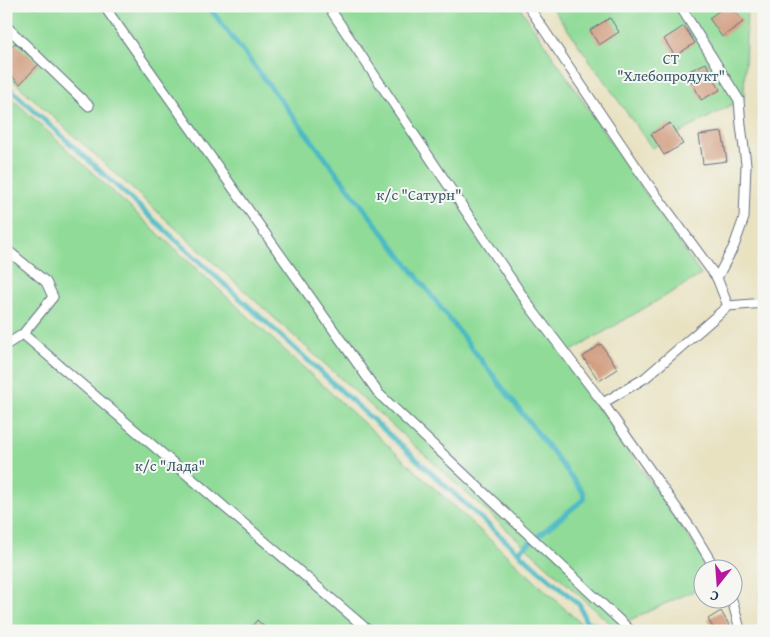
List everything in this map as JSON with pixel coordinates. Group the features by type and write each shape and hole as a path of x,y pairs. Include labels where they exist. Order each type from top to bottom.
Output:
{"lane":[{"path":"104,6 379,394 631,631"},
{"path":"328,6 530,307 603,403 692,530 710,560"},
{"path":"528,6 648,184 717,278 728,306"},
{"path":"680,6 740,100 746,164 744,218 734,246 717,278"},
{"path":"6,26 89,106"},
{"path":"6,249 46,282 53,297 23,334 6,345"},
{"path":"603,403 645,378 728,306 764,303"},
{"path":"23,334 369,631"},
{"path":"735,610 739,631"}],"green space":[{"name":"к/с \"Сатурн\"","path":"6,6 519,6 701,275 563,356 705,560 692,560 692,592 614,627 6,74"},
{"name":"СТ \"Хлебопродукт\"","path":"551,6 747,6 744,98 652,148"},
{"name":"к/с \"Лада\"","path":"6,93 589,631 6,631"}],"building":[{"path":"726,6 731,6 743,22 722,37 709,18"},
{"path":"610,18 619,32 599,45 590,30"},
{"path":"684,26 695,43 675,56 664,39"},
{"path":"15,43 39,64 20,84 6,71 6,52"},
{"path":"706,63 720,90 701,100 687,72"},
{"path":"670,123 683,144 664,155 651,134"},
{"path":"722,132 727,161 703,164 699,135"},
{"path":"601,344 618,369 599,381 583,357"},
{"path":"721,611 731,628 726,631 715,631 708,619"},
{"path":"257,620 269,631 248,631"}],"waterway":[{"path":"208,6 583,492 584,499 518,552 580,605 585,620 609,631"},
{"path":"6,85 518,552"},
{"path":"763,631 762,594 764,588"}]}
